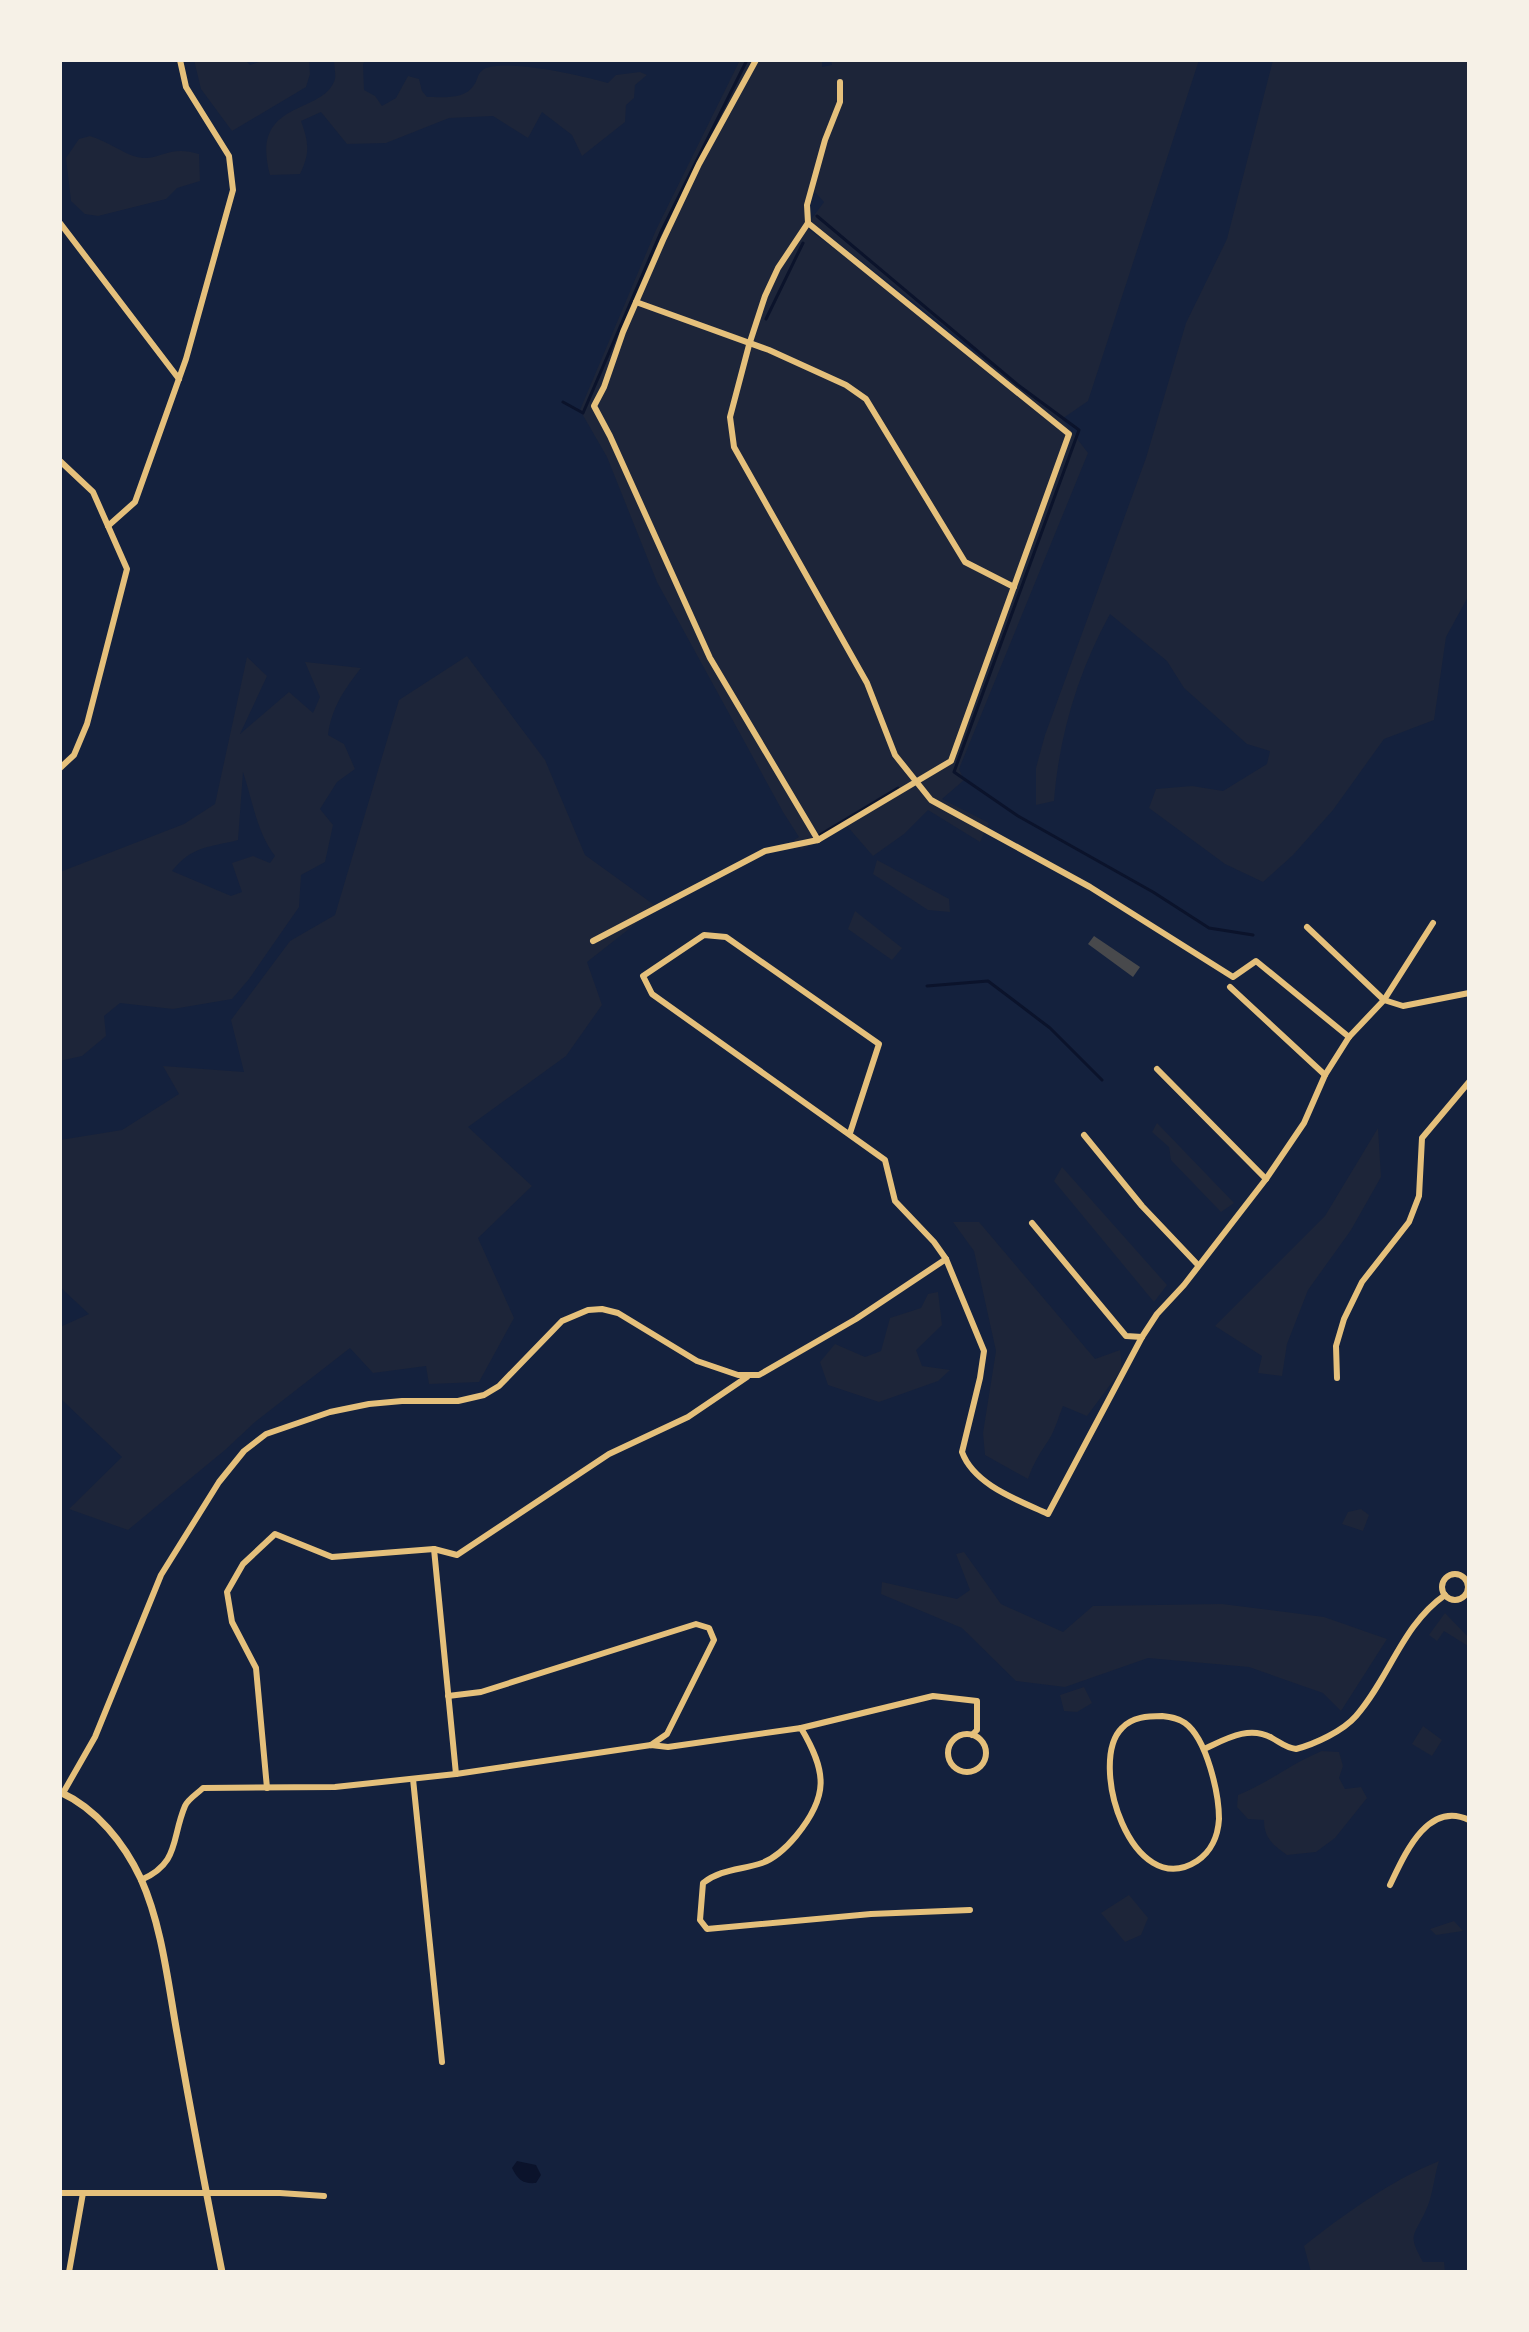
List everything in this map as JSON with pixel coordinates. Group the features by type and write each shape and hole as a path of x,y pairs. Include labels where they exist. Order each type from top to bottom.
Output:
{"street":[{"path":"108,526 135,502 179,379 233,190 229,156 186,87 180,60"},
{"path":"756,60 699,164 636,302 594,406 710,658 818,840"},
{"path":"840,82 840,102 825,140 807,205 808,223 778,268 765,296 730,417 734,447 867,683 895,755 931,800 1090,887 1233,977 1256,961 1349,1037"},
{"path":"60,223 179,379"},
{"path":"593,941 765,851 818,840 951,761 1069,434 808,223"},
{"path":"636,302 769,350 846,385 866,399 965,562 1014,587"},
{"path":"60,461 93,492 127,569 87,724 74,755 60,768"},
{"path":"850,1133 879,1044 726,937 704,935 643,976 652,994 885,1160 895,1201 946,1259 984,1351 962,1452 966,1462 989,1484 1048,1514 1142,1337 1266,1179 1304,1123 1325,1075 1349,1037 1384,1000 1433,923"},
{"path":"1307,927 1384,1000 1403,1006 1469,993"},
{"path":"1230,987 1325,1075"},
{"path":"1157,1069 1266,1179"},
{"path":"1337,1378 1336,1346 1344,1319 1362,1282 1409,1222 1419,1196 1422,1138 1469,1082"},
{"path":"1084,1135 1142,1206 1198,1265"},
{"path":"1032,1223 1126,1336 1142,1337"},
{"path":"267,1788 256,1668 232,1622 227,1592 243,1564 275,1534 332,1557 434,1549 457,1555 609,1454 688,1417 747,1377 759,1375 856,1319 946,1259"},
{"path":"222,2272 169,1991 141,1880 124,1849 107,1827 62,1792 95,1737 161,1575 219,1482 244,1451 266,1434 330,1412 369,1404 458,1401 484,1395 499,1386 562,1321 588,1310 618,1313 697,1361 747,1377"},
{"path":"434,1549 456,1774"},
{"path":"1445,1595 1443,1583 1448,1576 1456,1574 1467,1583 1468,1590 1464,1597"},
{"path":"1445,1595 1452,1599 1464,1597"},
{"path":"1204,1749 1249,1732 1270,1736 1287,1748 1296,1749 1345,1726 1362,1708 1415,1622 1445,1595"},
{"path":"1464,1597 1469,1603"},
{"path":"448,1696 481,1692 696,1624 709,1628 714,1640 708,1654 667,1734 651,1745"},
{"path":"141,1880 163,1866 173,1853 186,1803 203,1788 335,1787 456,1774 651,1745 668,1747 801,1728 933,1696 977,1701 977,1730 972,1735 959,1736 948,1749 949,1761 962,1772 974,1771 986,1756 983,1743 972,1735"},
{"path":"1142,1718 1173,1718 1192,1729 1204,1749 1218,1810 1217,1834 1213,1843 1197,1861 1187,1865 1165,1866 1153,1862 1134,1847 1117,1809 1111,1770 1117,1734 1123,1726 1142,1718"},
{"path":"801,1728 816,1754 818,1767 821,1793 813,1815 784,1851 763,1863 715,1874 703,1883 700,1920 707,1929 871,1914 970,1910"},
{"path":"413,1779 442,2062"},
{"path":"1390,1885 1406,1851 1428,1825 1447,1815 1469,1820"},
{"path":"60,2193 206,2192 324,2196"},
{"path":"69,2272 83,2193"}],"shaded area":[{"path":"194,60 245,60 250,65 265,60 309,60 310,74 306,87 232,131 201,89"},
{"path":"334,60 366,60 363,64 364,90 375,96 382,106 396,98 408,76 419,79 427,97 453,97 470,90 484,69 495,66 545,69 608,83 616,75 640,72 647,75 635,85 634,98 626,105 625,122 582,156 572,135 542,112 528,138 493,116 449,118 386,143 347,144 321,112 301,121 307,148 300,174 270,175 266,150 270,133 278,121 290,112 328,91 335,79"},
{"path":"740,60 822,60 822,67 832,65 831,60 1199,60 1088,401 1062,419 1088,453 959,769 964,780 942,799 989,823 980,842 928,810 904,834 873,856 847,826 801,850 794,840 799,837 657,582 607,457 580,410 656,230","holes":["814,191 824,202 810,221 1028,392 804,226"]},
{"path":"1273,60 1469,60 1469,595 1446,637 1434,720 1384,739 1333,810 1293,855 1263,882 1225,864 1149,808 1156,789 1192,786 1223,791 1267,764 1270,751 1247,744 1184,688 1167,661 1110,614 1088,659 1072,705 1060,753 1054,801 1036,805 1036,768 1045,735 1146,458 1186,323 1227,239"},
{"path":"90,136 137,157 179,151 199,154 200,181 177,188 166,199 98,216 85,214 71,201 66,158 79,139"},
{"path":"467,656 545,760 585,855 657,907 587,962 602,1005 566,1056 468,1127 532,1186 478,1238 514,1318 479,1382 429,1384 426,1366 373,1373 350,1348 255,1422 128,1530 69,1509 122,1457 60,1398 60,1327 89,1314 60,1287 60,1140 122,1130 179,1094 163,1066 244,1072 231,1020 290,941 335,915 399,700"},
{"path":"247,657 267,676 240,734 289,692 313,713 320,697 305,662 361,668 340,699 328,735 344,744 355,769 337,782 320,809 333,825 325,862 301,875 299,907 249,979 232,999 173,1009 120,1003 104,1016 106,1036 82,1056 60,1061 60,872 184,824 215,804","holes":["243,772 259,826 275,856 270,863 253,856 232,863 242,892 231,896 172,871 194,852 238,840"]},
{"path":"877,860 949,899 950,912 928,910 873,874"},
{"path":"855,911 902,948 892,960 848,929"},
{"path":"1157,1123 1234,1203 1221,1212 1171,1160 1169,1147 1152,1132"},
{"path":"1378,1128 1381,1177 1351,1230 1308,1290 1287,1344 1282,1376 1258,1373 1262,1356 1215,1326 1325,1216"},
{"path":"1062,1167 1167,1285 1154,1302 1054,1181"},
{"path":"953,1222 979,1222 1095,1359 1120,1350 1122,1369 1087,1416 1063,1406 1028,1479 985,1455 983,1433 996,1351 974,1251"},
{"path":"938,1292 942,1325 916,1350 922,1366 950,1370 938,1381 879,1402 828,1385 820,1362 835,1344 865,1357 881,1351 890,1318 921,1308 928,1294"},
{"path":"1361,1509 1369,1515 1363,1531 1342,1524 1348,1512"},
{"path":"964,1552 1001,1604 1063,1632 1093,1606 1222,1604 1324,1617 1387,1639 1341,1711 1323,1693 1249,1667 1148,1658 1065,1687 1016,1681 962,1628 881,1594 882,1582 957,1599 970,1590 956,1554"},
{"path":"1445,1613 1469,1638 1468,1646 1444,1631 1437,1641 1429,1635"},
{"path":"1084,1687 1092,1703 1077,1712 1064,1711 1060,1695"},
{"path":"1423,1726 1442,1740 1432,1756 1412,1744"},
{"path":"1322,1751 1339,1752 1343,1766 1339,1778 1345,1789 1361,1787 1367,1798 1335,1838 1316,1852 1287,1855 1270,1840 1264,1820 1248,1819 1237,1807 1238,1795"},
{"path":"1129,1895 1148,1918 1141,1935 1125,1942 1101,1913"},
{"path":"1454,1921 1463,1931 1436,1935 1430,1929"},
{"path":"517,2161 536,2165 541,2175 536,2183 524,2182 519,2178 512,2168"},
{"path":"1439,2161 1430,2199 1414,2240 1423,2262 1444,2262 1445,2272 1311,2272 1304,2246 1369,2199"}],"building":[{"path":"1094,936 1140,967 1133,977 1088,944"}],"waterway":[{"path":"563,402 583,413 661,232 747,60"},
{"path":"817,216 1018,385 1079,430 954,772 1018,816 1153,892 1209,928 1253,935"},
{"path":"766,319 803,243"},
{"path":"818,836 898,788"},
{"path":"927,986 988,981 1050,1028 1102,1080"}]}
